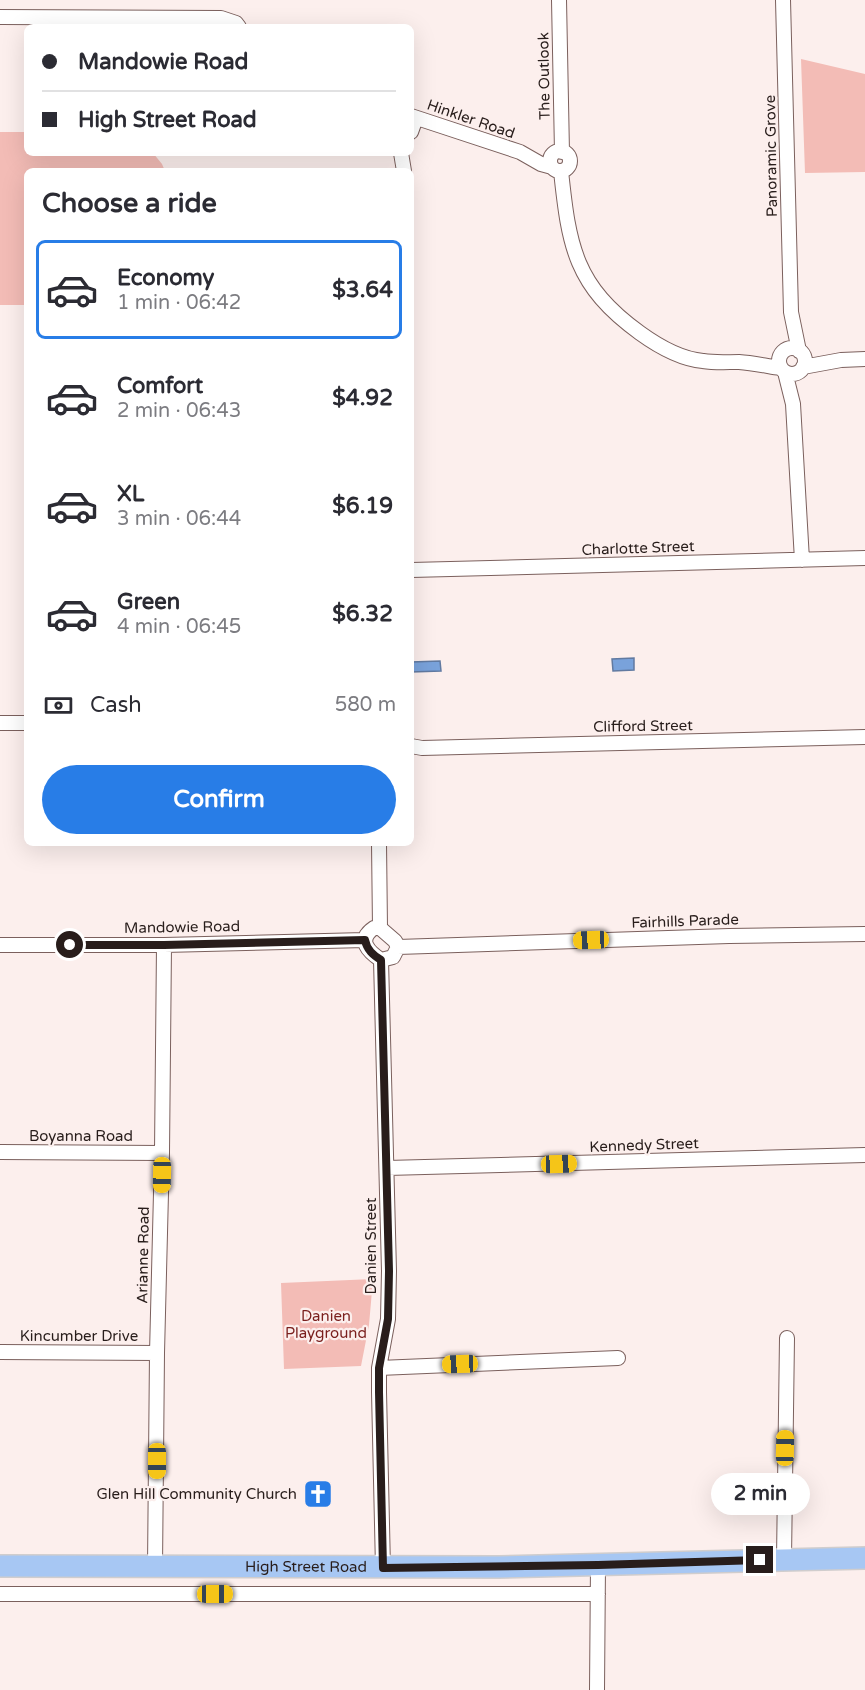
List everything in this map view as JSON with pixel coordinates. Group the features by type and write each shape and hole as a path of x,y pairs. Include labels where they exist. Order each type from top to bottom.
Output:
{"main road":[{"name":"High Street Road","path":"0,1566 383,1568 865,1558"}],"street":[{"name":"The Outlook","path":"557,161 559,0"},
{"name":"Panoramic Grove","path":"783,0 792,361 802,560"},
{"path":"0,17 170,23 221,18 237,24"},
{"name":"Hinkler Road","path":"414,117 520,152 557,161"},
{"path":"557,161 571,242 579,265 598,296 612,311 646,338 682,356 702,361 741,363 865,359"},
{"name":"Charlotte Street","path":"414,570 865,558"},
{"path":"0,723 24,723"},
{"name":"Clifford Street","path":"415,748 865,737"},
{"path":"379,846 380,928 395,941 398,947 393,957 381,960 371,952 365,940 370,930 380,928"},
{"name":"Fairhills Parade","path":"398,947 718,936 865,934"},
{"name":"Mandowie Road","path":"0,945 164,945 365,940"},
{"name":"Arianne Road","path":"155,1567 164,945"},
{"name":"Danien Street","path":"381,960 389,1271 388,1319 379,1368 383,1568"},
{"name":"Boyanna Road","path":"0,1152 162,1153"},
{"name":"Kennedy Street","path":"387,1168 865,1155"},
{"path":"784,1559 787,1338"},
{"name":"Kincumber Drive","path":"0,1352 158,1353"},
{"path":"379,1368 618,1358"},
{"path":"597,1690 598,1565"},
{"path":"0,1593 598,1594"}],"green space":[{"path":"801,59 865,74 865,172 805,173"},
{"path":"0,132 24,132 24,156 155,156 164,168 24,168 24,305 0,305"},
{"name":"Danien Playground","path":"373,1279 369,1325 361,1366 284,1369 281,1283"}],"water":[{"path":"634,658 634,670 613,671 612,659"},
{"path":"440,661 441,671 414,672 414,662"}],"place":[{"name":"Glen Hill Community Church","path":"318,1494"}],"route":[{"path":"70,945 365,940 371,952 381,960 389,1271 388,1319 379,1368 383,1568 760,1560"}]}
